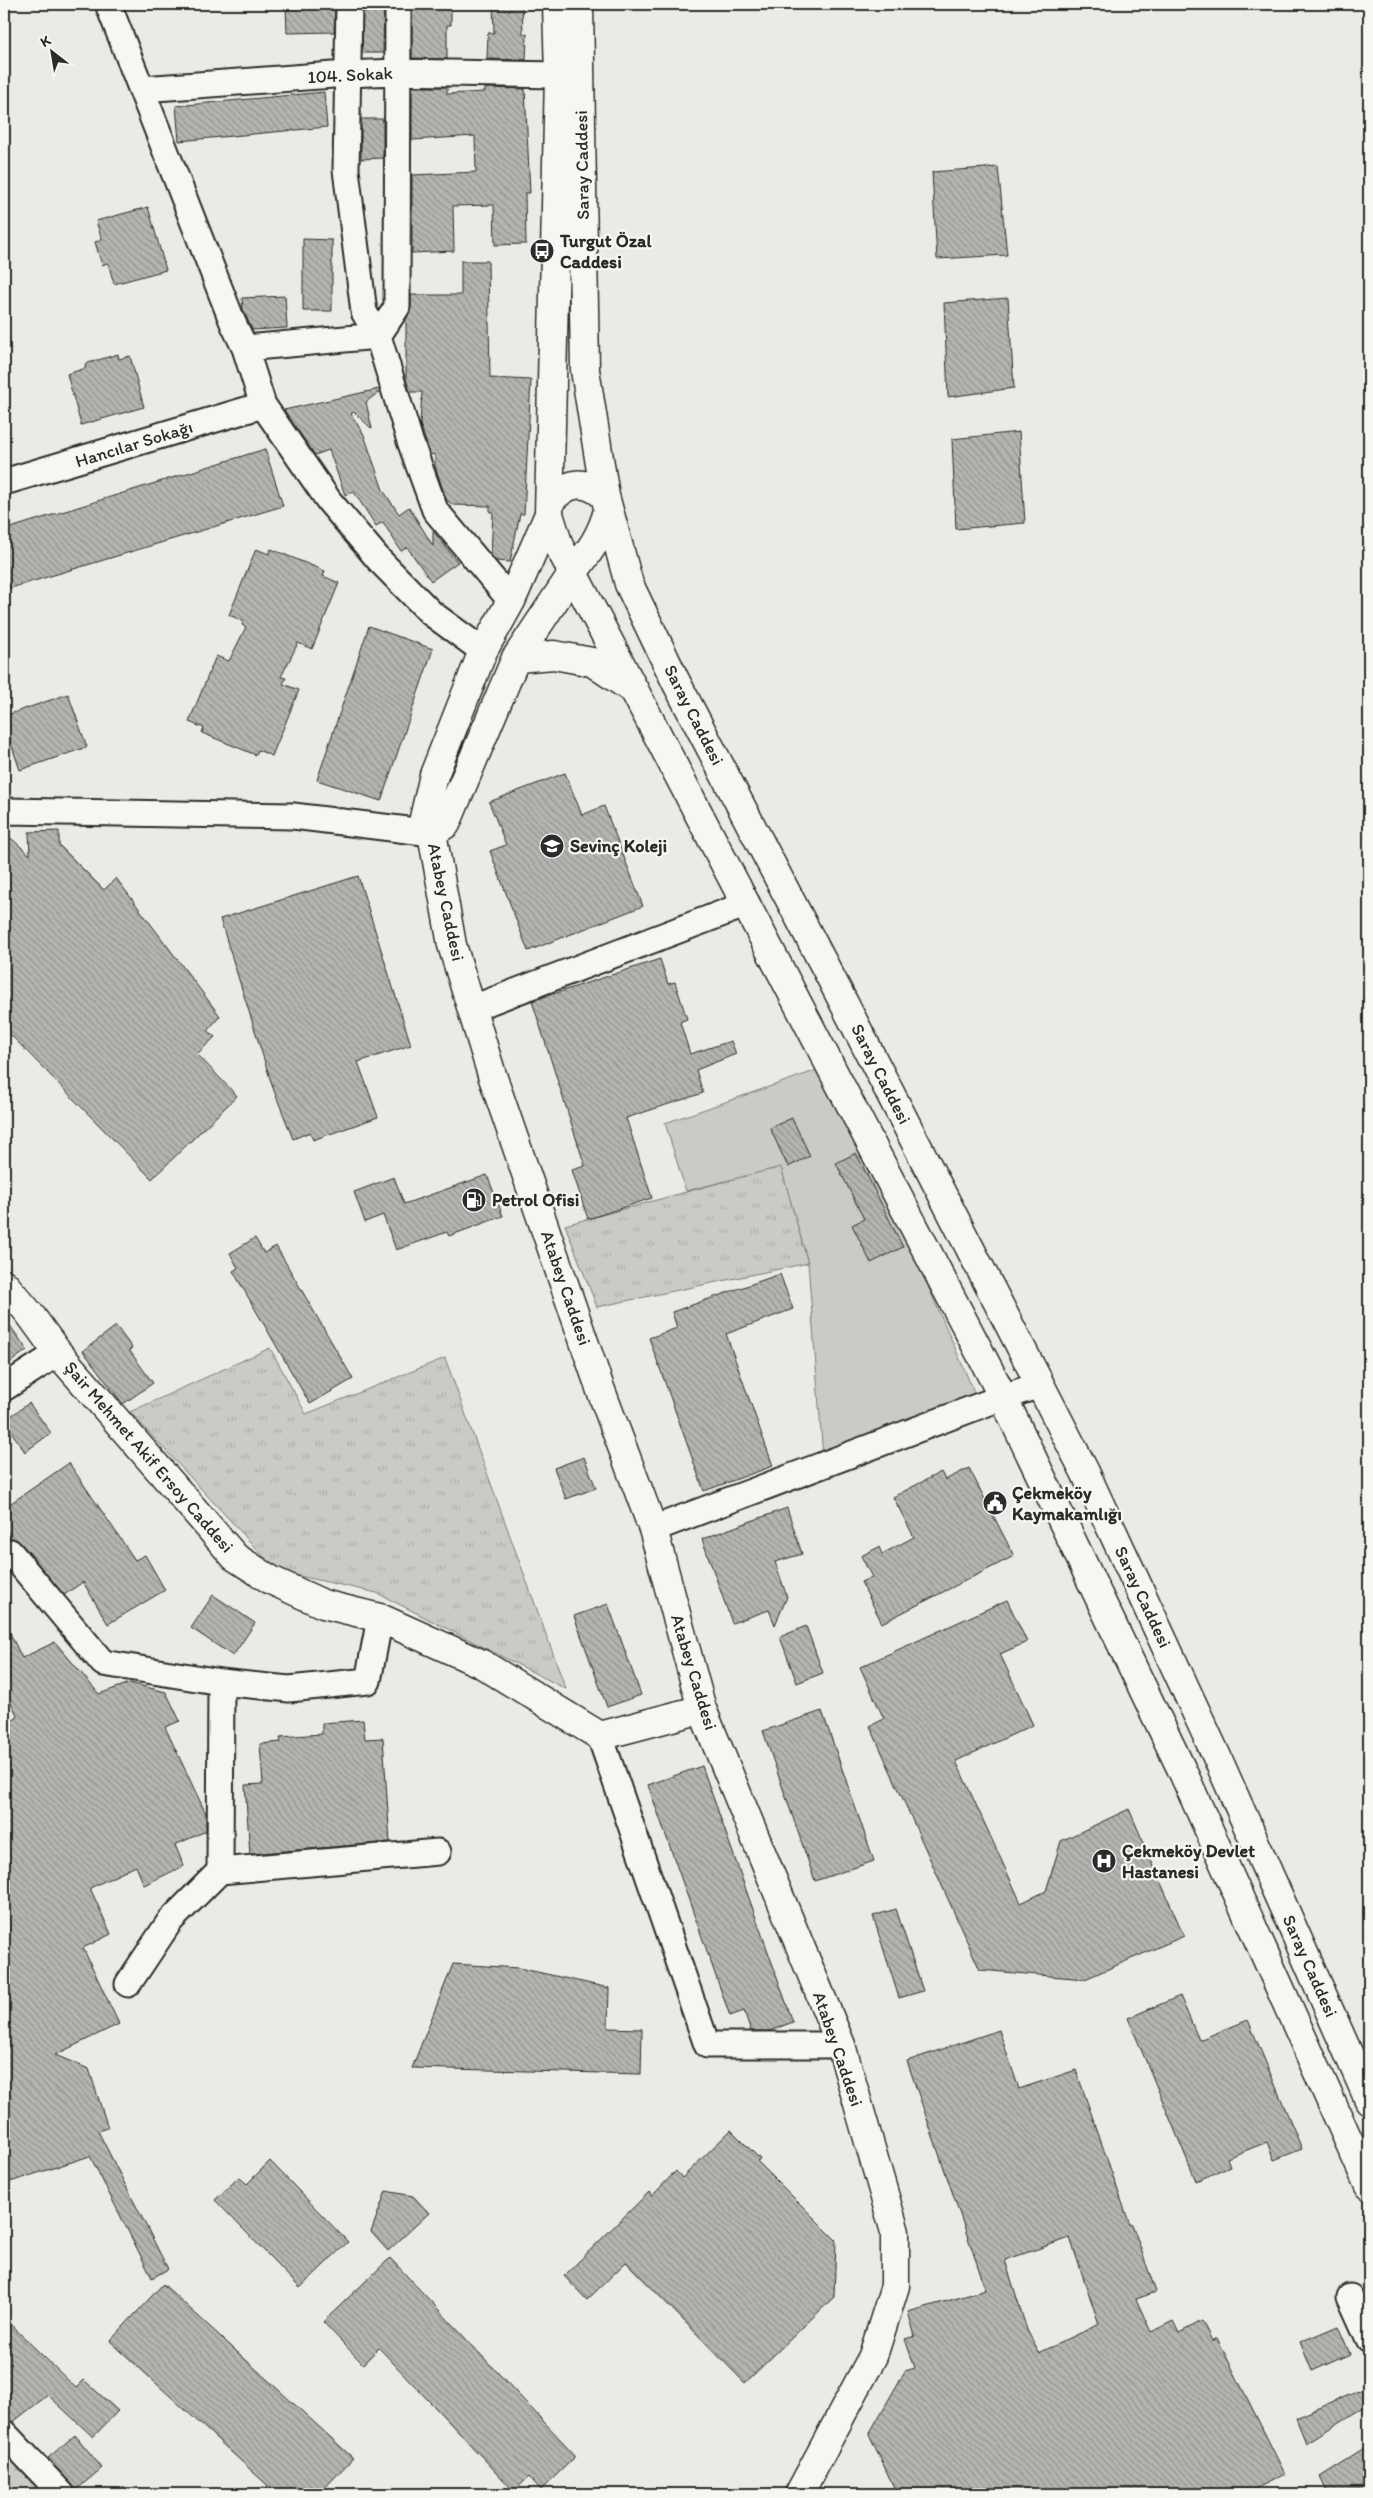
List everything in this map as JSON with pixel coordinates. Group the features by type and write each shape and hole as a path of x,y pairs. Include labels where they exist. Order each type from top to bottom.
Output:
{"main road":[{"name":"Saray Caddesi","path":"557,4 559,75 551,514 572,574 637,692 1003,1397 1182,1768 1369,2186"},
{"name":"Saray Caddesi","path":"579,4 585,370 606,503 629,584 676,682 828,971 1085,1472 1217,1757 1369,2100"},
{"path":"578,483 595,487 606,503 604,528 597,541 581,543 566,539 551,514 561,489 578,483"},
{"name":"Atabey Caddesi","path":"551,514 511,601 483,651 434,775 424,818 432,832 452,945 473,1008 492,1075 600,1388 653,1529 702,1709 841,2045 895,2232 895,2286 873,2356 799,2494"},
{"name":"Atabey Caddesi","path":"432,832 446,824 516,658 572,574 597,541"},
{"path":"516,658 554,655 592,662 637,692"},
{"name":"Şair Mehmet Akif Ersoy Caddesi","path":"4,1284 29,1313 58,1353 235,1557 271,1580 323,1604 380,1618 482,1664 600,1736"},
{"path":"600,1736 702,1709"}],"street":[{"path":"108,4 233,323 245,348 264,405 329,501 380,561 431,613 483,651"},
{"path":"349,4 346,170 364,312 378,336 410,441 435,510 511,601"},
{"path":"378,336 397,307 396,72 398,4"},
{"name":"104. Sokak","path":"142,89 396,72 559,75"},
{"path":"245,348 378,336"},
{"name":"Hancılar Sokağı","path":"4,482 264,405"},
{"path":"4,813 6,811 293,816 432,832"},
{"path":"473,1008 747,904"},
{"path":"4,1388 58,1353"},
{"path":"653,1529 1003,1397 1040,1385"},
{"path":"4,1553 10,1552 103,1663 221,1682 289,1689 368,1681 380,1618"},
{"path":"220,1871 221,1682"},
{"path":"600,1736 708,2045 841,2045"},
{"path":"128,1984 170,1921 220,1871 438,1852"},
{"path":"1350,2296 1369,2339"},
{"path":"4,2433 62,2494"}],"green space":[{"path":"832,1065 978,1401 824,1470 808,1263 781,1167 686,1191 665,1123"},
{"path":"781,1166 808,1263 597,1307 565,1225"},
{"path":"270,1348 306,1414 445,1358 566,1689 377,1593 277,1571 130,1412"},
{"path":"4,2451 43,2494 4,2494"}],"building":[{"path":"286,4 335,4 334,32 287,33"},
{"path":"363,4 384,4 383,53 362,53"},
{"path":"412,4 451,4 451,25 447,25 447,59 412,58"},
{"path":"493,4 522,4 523,34 527,34 526,60 487,59 488,33 494,33"},
{"path":"412,87 447,87 447,94 485,92 485,88 525,89 530,193 525,193 526,244 495,245 494,205 453,206 454,251 412,253 412,175 476,172 475,136 412,140"},
{"path":"324,92 327,127 179,141 176,106"},
{"path":"361,119 383,119 383,158 361,159"},
{"path":"998,167 1007,255 937,259 932,172"},
{"path":"148,207 166,270 114,284 108,263 102,265 95,242 102,240 96,221"},
{"path":"303,239 332,240 332,311 303,311"},
{"path":"461,261 488,261 490,378 531,380 524,514 520,514 510,562 496,561 491,555 493,512 490,512 490,506 453,505 446,499 435,466 435,455 430,454 420,424 422,392 410,392 406,379 406,319 411,308 411,295 461,295"},
{"path":"285,296 287,328 252,330 243,309 242,298"},
{"path":"1008,298 1014,388 948,397 944,303"},
{"path":"118,354 119,359 130,356 144,407 81,425 67,374 86,368 85,364"},
{"path":"379,389 380,391 366,402 372,429 354,412 351,414 364,435 383,490 399,514 409,507 433,546 433,531 458,562 431,581 407,547 401,551 383,522 376,526 354,492 345,495 329,450 315,455 284,410"},
{"path":"1019,432 1025,523 956,529 952,439"},
{"path":"265,449 283,506 4,590 4,530"},
{"path":"256,549 269,554 271,549 325,571 323,576 339,583 312,649 298,643 281,677 286,678 283,684 299,690 272,756 258,750 256,755 202,733 204,728 189,722 216,656 229,661 246,627 242,625 243,621 229,615"},
{"path":"369,626 433,649 381,801 317,780"},
{"path":"68,694 87,747 20,770 4,723 4,716"},
{"path":"565,773 582,815 604,806 643,906 528,951 490,851 506,845 489,802"},
{"path":"59,831 59,845 104,890 116,878 220,1016 208,1030 215,1037 197,1054 237,1096 152,1179 4,1028 4,832 30,855 29,832"},
{"path":"358,876 411,1045 358,1062 378,1117 313,1140 310,1132 293,1139 273,1088 220,919"},
{"path":"660,959 668,984 675,982 687,1019 680,1022 690,1054 731,1041 736,1054 696,1070 703,1093 626,1118 652,1198 588,1219 572,1170 585,1166 532,1001"},
{"path":"792,1118 810,1156 788,1167 770,1128"},
{"path":"856,1153 903,1247 871,1263 852,1225 864,1219 836,1163"},
{"path":"487,1175 503,1216 449,1236 447,1232 396,1250 383,1215 365,1222 354,1192 394,1177 404,1204"},
{"path":"255,1238 264,1253 276,1246 353,1379 310,1404 233,1271 238,1268 230,1253"},
{"path":"780,1274 793,1309 726,1334 773,1466 704,1491 649,1338 677,1328 672,1312"},
{"path":"4,1317 27,1350 4,1367"},
{"path":"116,1326 132,1348 129,1350 153,1383 123,1404 83,1351"},
{"path":"29,1403 51,1433 25,1452 4,1421"},
{"path":"584,1457 596,1488 566,1499 554,1468"},
{"path":"69,1463 135,1560 145,1555 165,1590 108,1624 83,1582 64,1595 21,1543 12,1538 4,1527 4,1508"},
{"path":"969,1468 1014,1556 882,1623 861,1582 872,1577 861,1556 879,1547 882,1554 914,1537 893,1497 941,1472 945,1480"},
{"path":"787,1508 802,1554 775,1562 787,1597 775,1625 769,1610 732,1623 702,1539"},
{"path":"213,1595 255,1623 233,1656 191,1628"},
{"path":"1007,1600 1027,1642 1000,1654 1033,1725 956,1761 1021,1903 1046,1891 1061,1841 1129,1809 1184,1936 1085,1979 980,1970 870,1726 884,1719 860,1667"},
{"path":"608,1604 641,1695 607,1707 574,1616"},
{"path":"4,1621 22,1658 55,1642 99,1694 130,1683 166,1692 180,1721 165,1727 206,1814 206,1831 175,1845 184,1866 144,1885 136,1866 90,1888 111,1934 83,1948 119,2024 55,2055 89,2069 108,2128 98,2131 168,2269 152,2278 90,2156 4,2184 4,1725 18,1717 4,1688"},
{"path":"806,1626 823,1673 797,1683 780,1637"},
{"path":"822,1711 874,1861 815,1881 763,1731"},
{"path":"363,1720 365,1739 383,1738 390,1842 250,1854 245,1785 263,1784 260,1744 281,1742 280,1737 322,1734 322,1723"},
{"path":"702,1766 793,2022 769,2031 751,2031 744,2011 730,2016 648,1785"},
{"path":"896,1909 923,1991 899,1998 873,1916"},
{"path":"453,1964 519,1968 609,1988 608,2028 642,2029 641,2074 412,2068"},
{"path":"1180,1996 1199,2040 1248,2020 1302,2149 1274,2160 1267,2142 1227,2158 1230,2166 1196,2181 1128,2018"},
{"path":"999,2030 1019,2089 1076,2070 1130,2225 1132,2224 1156,2292 1136,2299 1151,2332 1173,2321 1179,2333 1202,2321 1212,2341 1217,2338 1285,2474 1245,2494 897,2494 869,2434 905,2371 915,2368 905,2339 915,2336 908,2312 986,2290 907,2061","holes":["1070,2238 1099,2324 1039,2353 1027,2330 1005,2260"]},
{"path":"731,2130 760,2159 757,2161 836,2240 834,2297 745,2383 626,2262 587,2300 564,2276 649,2192 652,2196 676,2171 682,2178"},
{"path":"270,2161 348,2242 300,2288 215,2200 239,2177 247,2184"},
{"path":"386,2191 413,2196 429,2213 388,2251 371,2232"},
{"path":"390,2258 576,2456 541,2490 529,2477 514,2491 379,2348 363,2364 323,2322"},
{"path":"163,2284 353,2458 319,2494 277,2494 110,2341"},
{"path":"4,2318 76,2388 84,2380 118,2411 93,2437 48,2395 13,2422 4,2419"},
{"path":"1338,2326 1350,2354 1312,2371 1300,2342"},
{"path":"1363,2389 1369,2404 1306,2443 1296,2418"},
{"path":"75,2435 102,2468 76,2490 48,2458"},
{"path":"1369,2446 1369,2488 1360,2494 1328,2494 1320,2477"}],"place":[{"name":"Turgut Özal Caddesi","path":"542,251"},
{"name":"Sevinç Koleji","path":"552,846"},
{"name":"Petrol Ofisi","path":"474,1200"},
{"name":"Çekmeköy Kaymakamlığı","path":"995,1503"},
{"name":"Çekmeköy Devlet Hastanesi","path":"1104,1861"}]}
